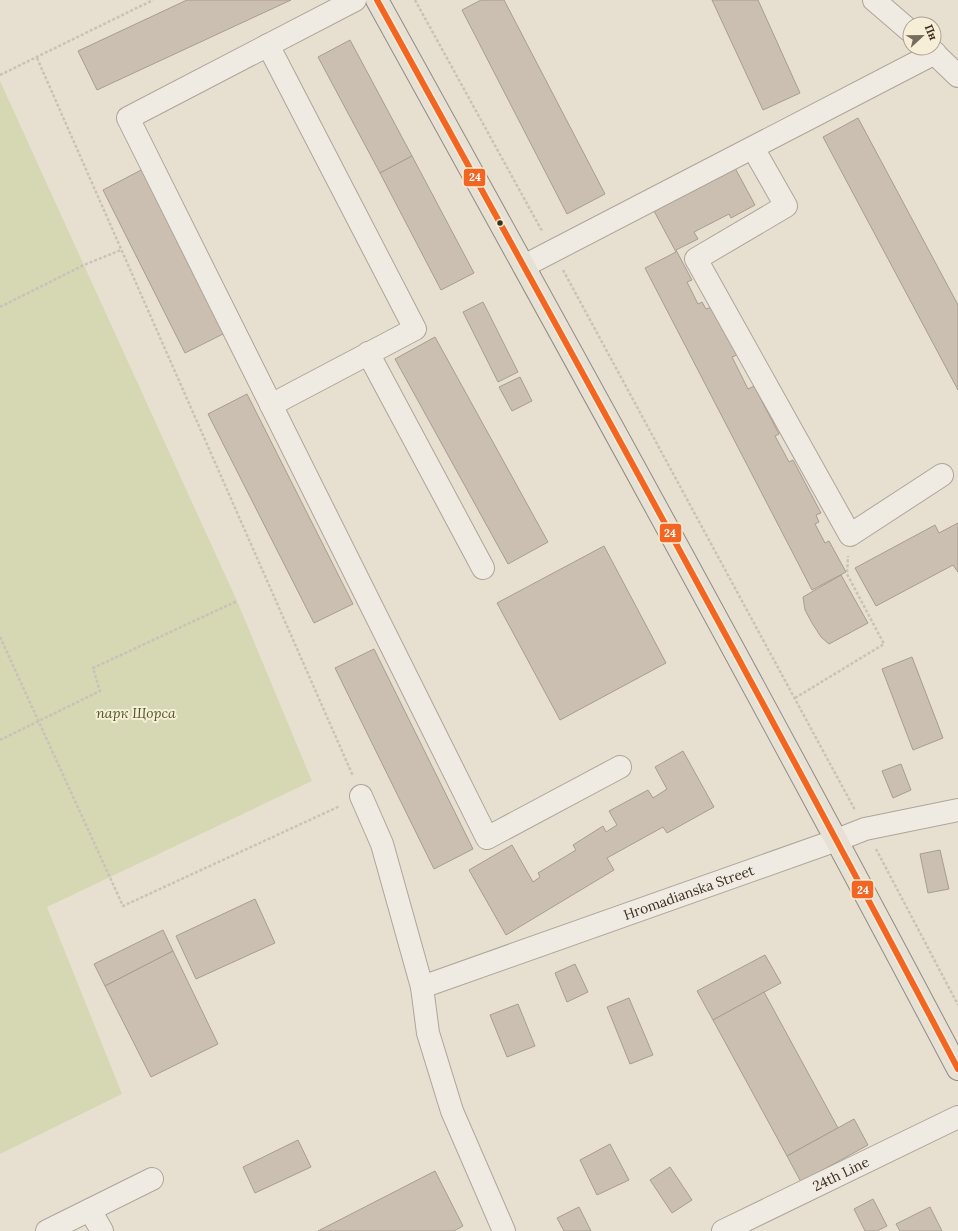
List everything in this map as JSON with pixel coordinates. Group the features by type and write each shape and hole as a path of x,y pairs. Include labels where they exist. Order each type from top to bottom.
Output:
{"main road":[{"path":"377,0 837,840 958,1069"}],"street":[{"path":"355,0 128,118 486,838 620,767"},
{"path":"874,0 902,25"},
{"path":"268,45 415,329 271,405"},
{"path":"524,266 753,148 923,56"},
{"path":"937,56 958,76"},
{"path":"753,148 786,206 696,259 850,535 942,475"},
{"path":"368,353 483,568"},
{"path":"362,796 382,844 422,987 428,1033 452,1110 504,1231"},
{"name":"Hromadianska Street","path":"422,987 865,829 958,810"},
{"name":"24th Line","path":"723,1231 958,1117"},
{"path":"47,1231 152,1179"},
{"path":"90,1210 102,1231"}],"path":[{"path":"0,75 153,0"},
{"path":"415,0 795,698 958,1005"},
{"path":"0,637 123,906 362,796 37,58"},
{"path":"0,307 84,265 121,250"},
{"path":"795,698 884,644 847,574 850,535"},
{"path":"0,740 100,691 93,668 236,601"}],"green space":[{"name":"парк Щорса","path":"0,81 237,601 312,781 47,907 122,1094 0,1154"}],"building":[{"path":"187,0 291,0 97,90 78,51"},
{"path":"481,0 504,0 605,194 567,214 462,10"},
{"path":"712,0 758,0 800,93 763,110"},
{"path":"350,40 412,156 380,173 318,57"},
{"path":"858,118 958,305 958,390 823,137"},
{"path":"412,156 474,273 441,290 380,173"},
{"path":"145,168 227,332 185,353 103,190"},
{"path":"735,168 755,205 731,218 729,214 694,232 698,239 676,250 692,280 687,282 698,304 702,302 706,309 712,307 737,355 732,357 748,389 754,386 779,434 775,436 789,462 793,460 821,513 816,515 819,522 815,524 825,543 829,541 846,572 812,590 645,268 676,252 654,211"},
{"path":"483,302 518,372 498,382 463,312"},
{"path":"435,337 548,542 508,564 395,359"},
{"path":"520,377 532,401 512,411 499,387"},
{"path":"247,394 353,604 314,623 208,414"},
{"path":"958,523 958,572 953,565 876,606 855,568 935,525 939,533"},
{"path":"604,546 666,663 560,720 497,603"},
{"path":"841,575 868,623 829,644 821,637 812,623 805,610 803,597"},
{"path":"374,649 473,849 434,869 335,668"},
{"path":"912,657 943,738 913,750 882,669"},
{"path":"683,751 714,807 667,833 663,827 607,858 614,870 506,935 469,870 512,845 533,882 540,877 538,873 576,850 573,845 603,826 606,832 617,825 609,811 648,790 653,798 667,789 655,767"},
{"path":"901,764 911,790 893,798 882,771"},
{"path":"940,850 949,889 928,893 920,854"},
{"path":"255,899 275,943 196,979 176,936"},
{"path":"163,930 173,951 105,986 94,964"},
{"path":"173,951 218,1044 151,1077 105,986"},
{"path":"765,955 781,983 713,1020 697,991"},
{"path":"575,964 588,992 567,1002 555,973"},
{"path":"764,992 838,1128 787,1156 713,1020"},
{"path":"629,998 653,1055 630,1064 607,1007"},
{"path":"518,1004 535,1046 507,1057 490,1015"},
{"path":"854,1119 868,1145 801,1182 787,1156"},
{"path":"298,1140 311,1167 255,1193 243,1167"},
{"path":"610,1144 629,1180 597,1195 580,1160"},
{"path":"670,1167 692,1200 672,1213 650,1180"},
{"path":"435,1171 463,1226 454,1231 318,1231"},
{"path":"873,1199 887,1226 877,1231 865,1231 854,1209"},
{"path":"579,1207 591,1231 564,1231 557,1218"},
{"path":"930,1207 942,1231 900,1231 896,1224"}],"transit line":[{"name":"24","path":"377,0 743,667 958,1069"}]}
